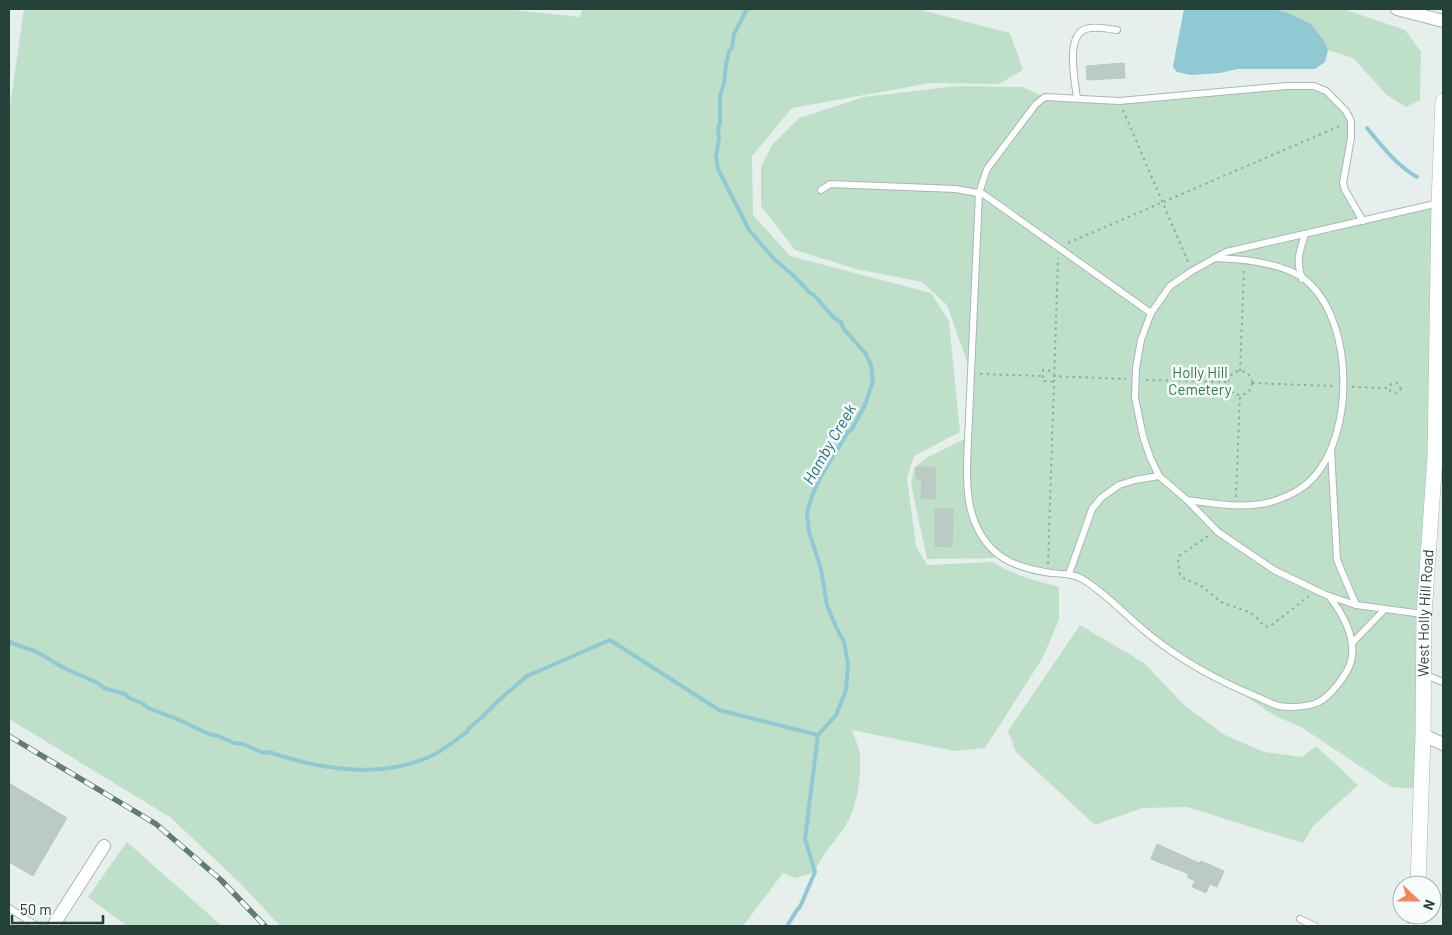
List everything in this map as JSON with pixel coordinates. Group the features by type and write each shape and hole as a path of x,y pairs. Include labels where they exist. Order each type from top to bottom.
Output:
{"street":[{"path":"1397,9 1443,21"},
{"name":"West Holly Hill Road","path":"1418,875 1423,735 1424,615 1439,459 1441,255 1439,203 1443,101"},
{"path":"1423,735 1443,744"},
{"path":"53,926 104,846"}],"lane":[{"path":"1077,98 1073,55 1074,43 1078,34 1085,29 1094,28 1117,30"},
{"path":"1330,596 1340,610 1353,642 1350,666 1343,678 1322,700 1313,704 1280,706 1230,685 1187,661 1152,636 1111,600 1083,579 1069,574 1018,566 1002,558 985,541 974,521 968,500 971,373 979,193 987,169 1036,104 1045,97 1119,101 1287,86 1314,86 1326,91 1336,99 1346,111 1351,121 1351,138 1343,183 1363,221"},
{"path":"821,190 830,184 956,189 983,194 1151,313"},
{"path":"1424,615 1356,605 1330,596 1274,570 1216,530 1187,500 1159,476 1143,436 1135,398 1136,368 1141,340 1151,313 1170,286 1192,270 1214,258 1226,252 1439,203"},
{"path":"1302,278 1298,267 1298,256 1305,234"},
{"path":"1187,500 1252,506 1278,500 1299,489 1313,478 1331,447 1337,431 1344,386 1341,351 1334,323 1324,300 1309,282 1275,266 1255,261 1214,258"},
{"path":"1331,447 1337,560 1356,605"},
{"path":"1069,574 1092,509 1101,498 1120,485 1159,476"},
{"path":"1353,642 1384,610"},
{"path":"1424,674 1443,682"},
{"path":"9,908 37,926"},
{"path":"1300,919 1316,926"}],"path":[{"path":"1119,101 1192,270"},
{"path":"1048,572 1058,247 1351,121"},
{"path":"1240,371 1244,260"},
{"path":"1053,382 1043,382 1043,370 1054,371"},
{"path":"1240,371 1249,375 1252,383 1247,392 1240,394 1233,392 1229,382 1232,375 1240,371"},
{"path":"971,373 1043,376"},
{"path":"1054,376 1229,382"},
{"path":"1252,383 1389,388 1392,392 1397,393 1400,386 1398,383 1393,382 1389,388"},
{"path":"1235,505 1240,394"},
{"path":"1216,530 1179,556 1178,568 1180,575 1185,579 1203,587 1221,602 1249,612 1264,626 1269,627 1316,590"}],"green space":[{"path":"24,9 503,9 580,17 582,9 917,9 1010,33 1023,70 999,84 931,83 792,108 752,156 753,215 790,256 931,293 949,321 960,432 914,456 907,478 916,546 927,565 993,562 1017,574 1059,587 1059,620 1042,659 985,748 955,751 852,730 860,752 860,772 856,798 847,823 821,859 815,872 795,878 783,873 743,926 280,926 241,884 170,817 9,719 9,113"},
{"path":"1274,9 1343,9 1405,30 1421,52 1420,100 1406,107 1387,95 1353,58 1328,50 1324,41"},
{"name":"Holly Hill Cemetery","path":"956,86 1022,87 1045,97 1119,101 1287,86 1326,91 1351,121 1343,183 1363,221 1439,203 1421,789 1391,787 1301,727 1275,716 1230,685 1185,659 1083,579 1053,573 1002,558 927,559 911,484 914,468 928,457 969,437 971,373 947,305 922,282 856,269 795,250 761,206 761,167 772,145 799,118 864,97"},
{"path":"1080,625 1144,663 1185,706 1225,735 1264,752 1302,757 1316,746 1358,785 1313,826 1303,843 1187,807 1142,808 1095,825 1016,752 1008,731"},
{"path":"127,842 222,926 127,926 88,897"}],"water":[{"path":"1184,9 1274,9 1288,13 1311,24 1324,41 1328,50 1325,62 1315,69 1238,69 1220,73 1191,75 1177,72 1173,67"}],"building":[{"path":"1124,63 1125,78 1087,80 1086,66"},
{"path":"916,467 935,467 935,499 921,498 922,479 916,479"},
{"path":"935,509 953,509 952,547 935,546"},
{"path":"9,783 67,818 33,876 9,862"},
{"path":"1157,844 1199,863 1201,861 1224,871 1217,887 1210,884 1206,893 1192,887 1195,881 1187,877 1189,874 1151,859"}],"waterway":[{"name":"Hamby Creek","path":"747,9 734,34 720,96 720,123 716,156 718,169 749,230 775,260 814,295 833,317 841,322 843,328 866,354 871,365 873,381 865,405 852,429 848,432 821,476 807,513 809,532 821,569 827,605 844,642 848,664 846,690 836,715 818,735 805,839 815,872 800,907 787,926"},
{"path":"1367,128 1396,161 1417,177"},
{"path":"9,642 37,652 64,668 98,683 104,688 125,694 148,708 209,734 234,743 243,744 264,753 269,752 310,764 352,770 374,770 395,767 435,754 467,732 499,700 527,676 610,640 719,710 818,735"}],"railway":[{"path":"9,736 156,824 221,880 265,926"}]}
